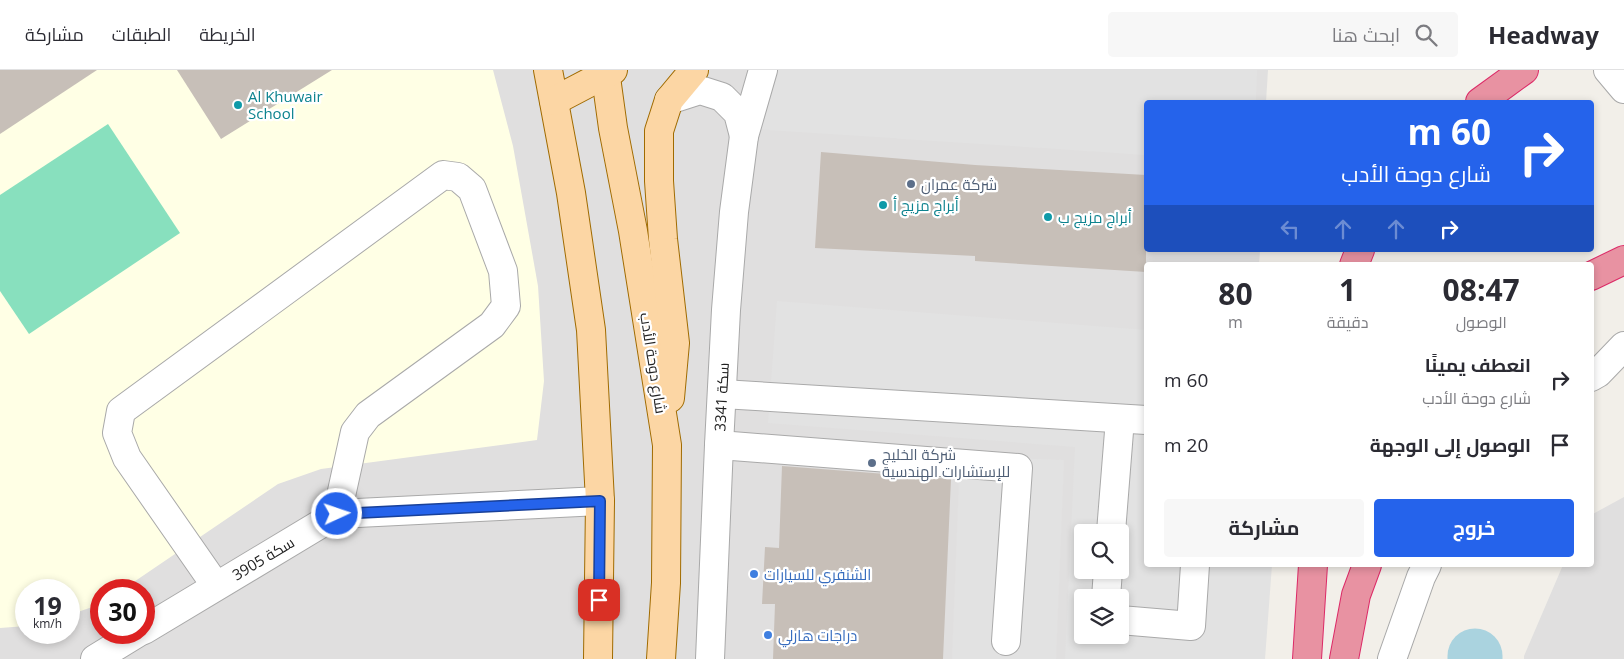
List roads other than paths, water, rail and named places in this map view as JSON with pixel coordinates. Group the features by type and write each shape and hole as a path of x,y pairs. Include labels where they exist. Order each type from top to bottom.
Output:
{"highway":[{"path":"1483,100 1524,70"},
{"path":"1594,275 1624,260"},
{"path":"1307,659 1313,567"},
{"path":"1344,659 1356,595 1366,567"}],"main road":[{"path":"548,70 570,193 590,330 600,501 598,659"},
{"path":"667,445 675,343 663,239 659,131 669,100 694,70"},
{"path":"554,101 608,71"},
{"name":"شارع دوحة الأدب","path":"608,71 613,128 633,231 667,445 666,583 661,659"}],"street":[{"name":"سكة 3341","path":"710,659 719,445 734,212 744,136 763,70"},
{"path":"1608,70 1624,89"},
{"name":"سكة 3341","path":"669,100 700,90 722,97 738,113 744,136"},
{"path":"216,586 127,458 117,434 121,412 443,175 458,177 472,189 503,271 506,306 492,325 368,415 355,432 337,514"},
{"path":"1594,375 1624,346"},
{"path":"1594,375 1624,365"},
{"path":"722,394 1144,420"},
{"path":"1112,524 1120,419"},
{"path":"719,445 1018,468 1006,641"},
{"name":"سكة 3905","path":"155,623 337,514 600,501"},
{"path":"1129,621 1191,626 1196,567"},
{"path":"1392,659 1426,567"},
{"path":"95,659 119,644"}],"place":[{"name":"Al Khuwair School","path":"238,105"},
{"name":"شركة عمران","path":"911,184"},
{"name":"أبراج مزيج أ","path":"883,205"},
{"name":"أبراج مزيج ب","path":"1048,217"},
{"name":"شركة الخليج للإستشارات الهندسية","path":"872,463"},
{"name":"الشنفري للسيارات","path":"754,574"},
{"name":"دراجات هارلي","path":"768,635"}]}
